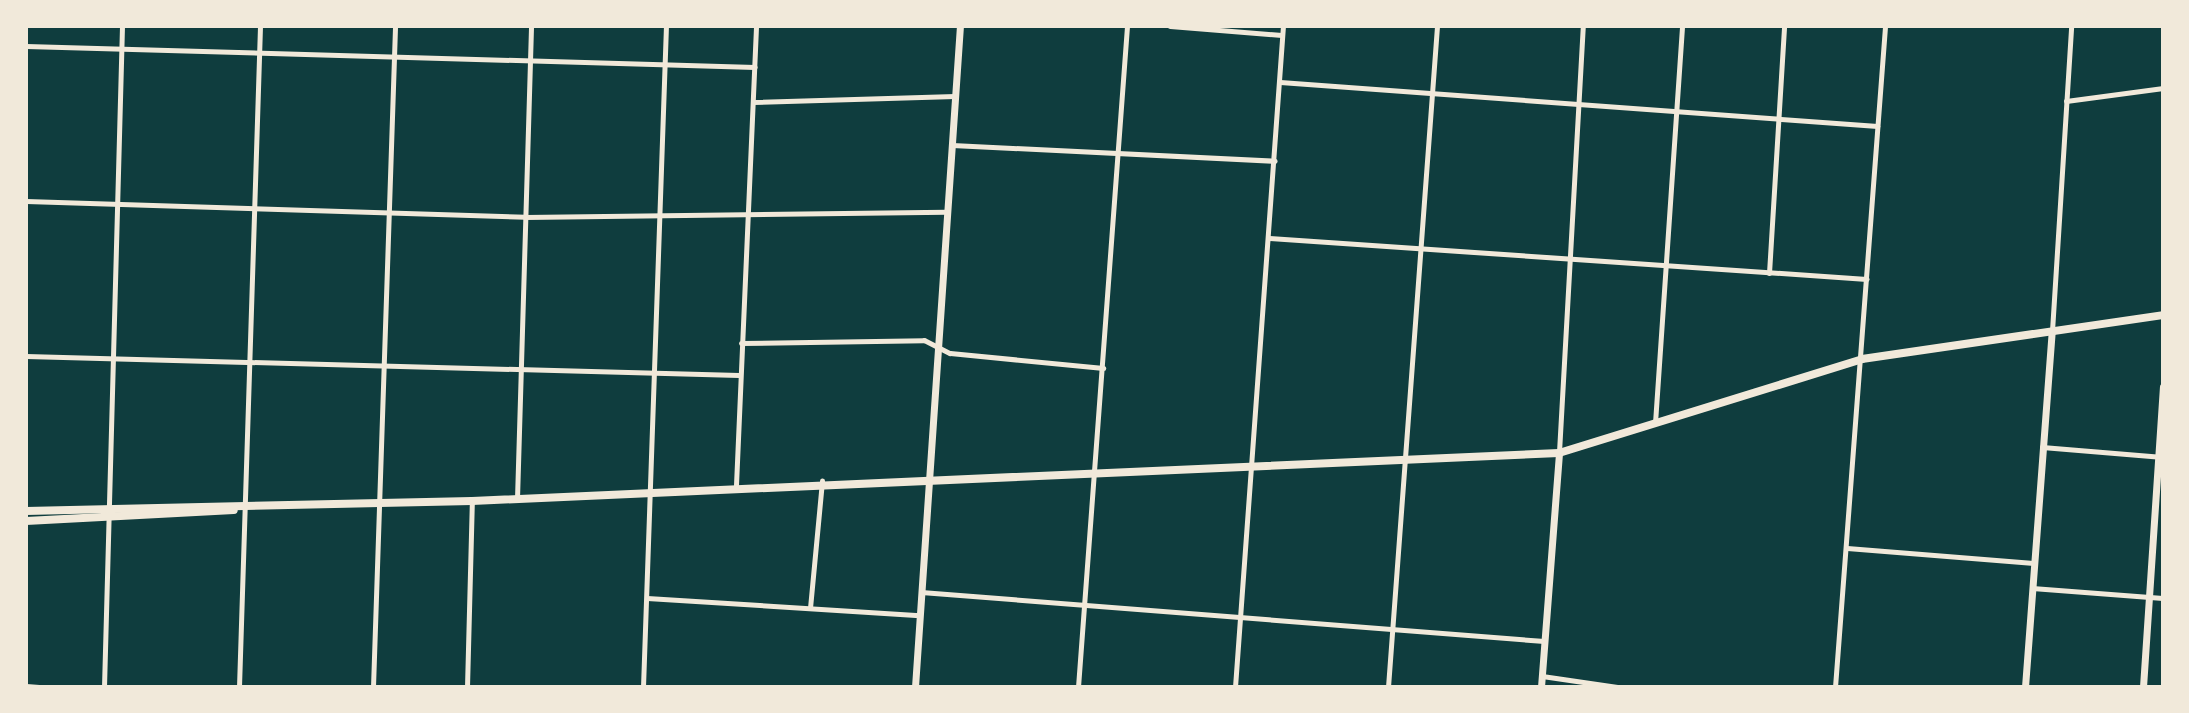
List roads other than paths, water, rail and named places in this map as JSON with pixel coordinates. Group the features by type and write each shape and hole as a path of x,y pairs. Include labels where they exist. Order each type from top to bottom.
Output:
{"main road":[{"path":"26,511 236,510 517,499 822,481 1559,453 1862,359 2163,315"},
{"path":"26,521 105,513"}],"street":[{"path":"104,687 105,513 113,357 122,26"},
{"path":"239,687 236,510 247,364 260,26"},
{"path":"373,687 395,26"},
{"path":"517,499 531,26"},
{"path":"643,687 666,26"},
{"path":"736,485 756,26"},
{"path":"915,687 960,26"},
{"path":"1078,687 1127,26"},
{"path":"1170,26 1282,35"},
{"path":"1235,687 1283,26"},
{"path":"1388,687 1437,26"},
{"path":"1541,687 1559,453 1576,106 1583,26"},
{"path":"1655,423 1682,26"},
{"path":"1769,273 1784,26"},
{"path":"1835,687 1885,26"},
{"path":"2025,687 2071,26"},
{"path":"26,46 755,67"},
{"path":"1280,82 1433,96 1877,126"},
{"path":"2066,101 2163,88"},
{"path":"753,102 955,96"},
{"path":"951,144 1275,161"},
{"path":"26,201 525,217 747,217 946,212"},
{"path":"1269,238 1867,279"},
{"path":"741,343 924,340 937,347 1103,368"},
{"path":"26,356 520,372 739,375"},
{"path":"2143,687 2163,387"},
{"path":"2041,447 2160,457"},
{"path":"810,608 822,481"},
{"path":"467,687 472,501"},
{"path":"1847,548 2034,563"},
{"path":"2031,588 2163,598"},
{"path":"921,592 1544,641"},
{"path":"647,598 919,615"},
{"path":"1542,676 1617,687"},
{"path":"26,686 39,687"}]}
